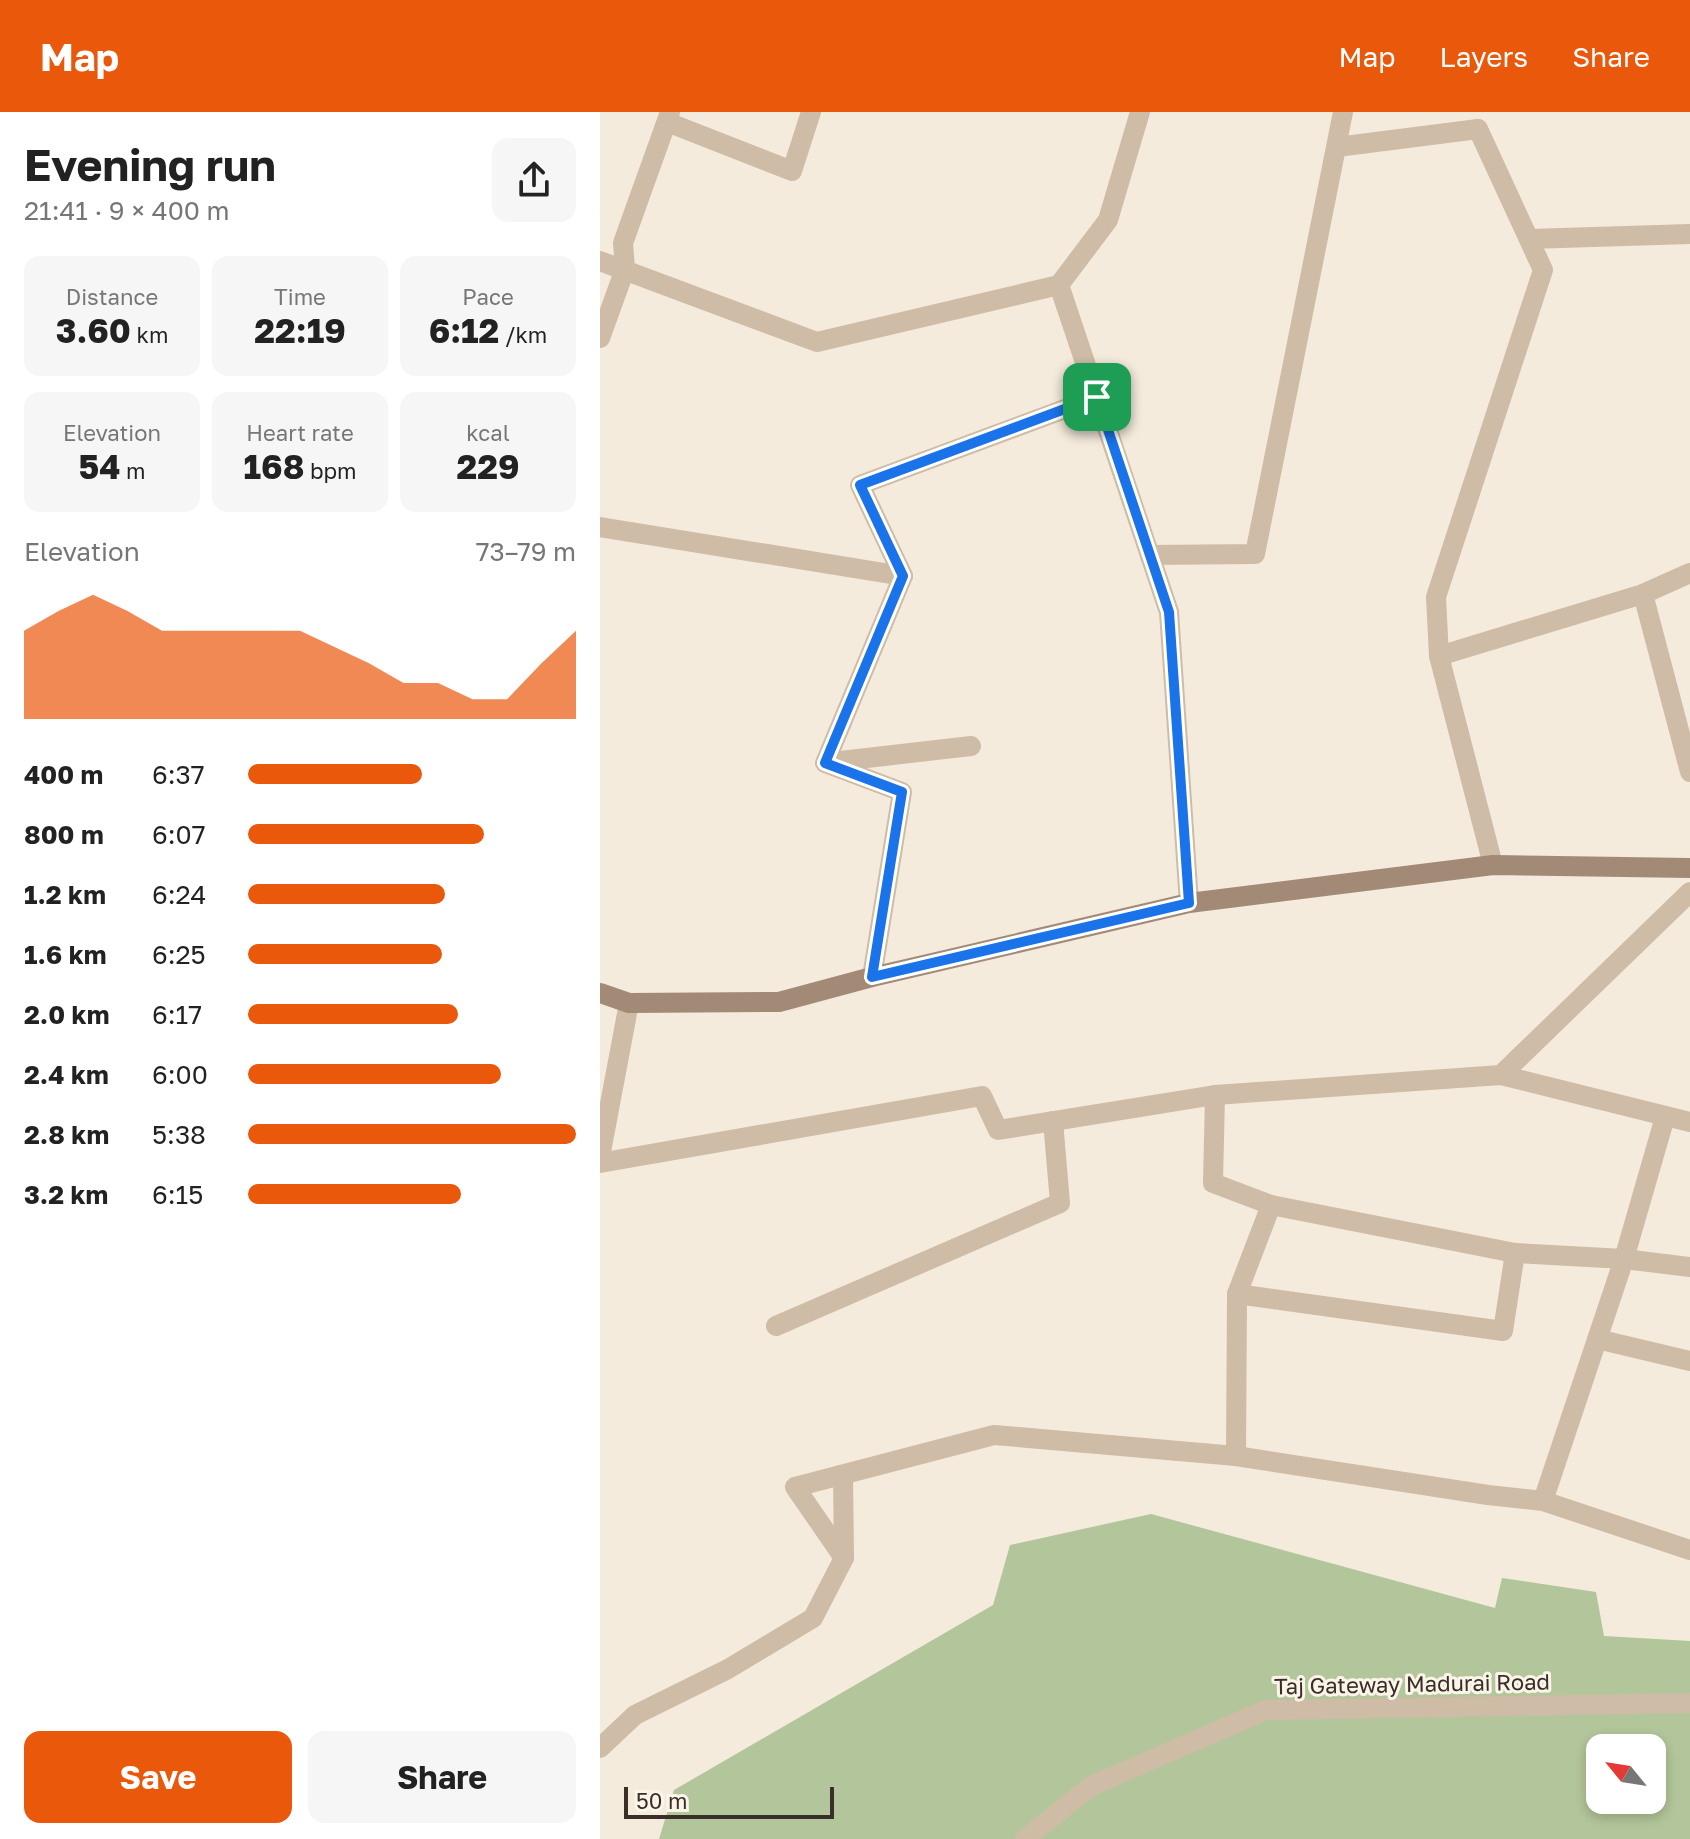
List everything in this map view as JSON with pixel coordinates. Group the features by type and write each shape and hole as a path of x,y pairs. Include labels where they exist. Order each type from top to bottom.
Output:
{"street":[{"path":"600,338 625,269 623,243 668,117 792,171 811,112"},
{"path":"600,261 817,342 1059,285 1108,220 1140,112"},
{"path":"1150,555 1255,554 1343,112"},
{"path":"1337,147 1478,129 1543,270 1436,597 1439,656 1493,865"},
{"path":"1529,239 1690,234"},
{"path":"1059,285 1169,612 1189,903"},
{"path":"825,763 903,576 860,485 1097,397"},
{"path":"600,527 903,576"},
{"path":"1439,656 1643,594 1690,573"},
{"path":"1643,594 1682,712 1690,772"},
{"path":"825,763 971,746"},
{"path":"825,763 902,792 872,977"},
{"path":"600,993 629,1003 779,1002 872,977 1189,903 1493,865 1690,868"},
{"path":"1501,1075 1690,892"},
{"path":"629,1003 600,1160 982,1096 998,1130 1215,1095 1501,1075 1690,1122"},
{"path":"1215,1095 1213,1183 1271,1205 1515,1253 1624,1259 1690,1267"},
{"path":"1543,1501 1624,1259 1665,1117"},
{"path":"776,1326 1060,1203 1053,1121"},
{"path":"1236,1456 1237,1294 1271,1205"},
{"path":"1237,1294 1503,1331 1515,1253"},
{"path":"1597,1339 1690,1361"},
{"path":"844,1558 795,1487 994,1435 1236,1456 1543,1501 1690,1550"},
{"path":"600,1748 635,1715 728,1669 813,1618 844,1558 843,1475"},
{"name":"Taj Gateway Madurai Road","path":"1025,1839 1091,1786 1266,1710 1690,1703"}],"green space":[{"path":"1151,1514 1495,1608 1502,1578 1596,1592 1604,1636 1690,1641 1690,1839 659,1839 674,1790 993,1605 1010,1545"}],"route":[{"path":"1097,397 1169,612 1189,903 872,977 902,792 825,763 903,576 860,485 1097,397"}]}
